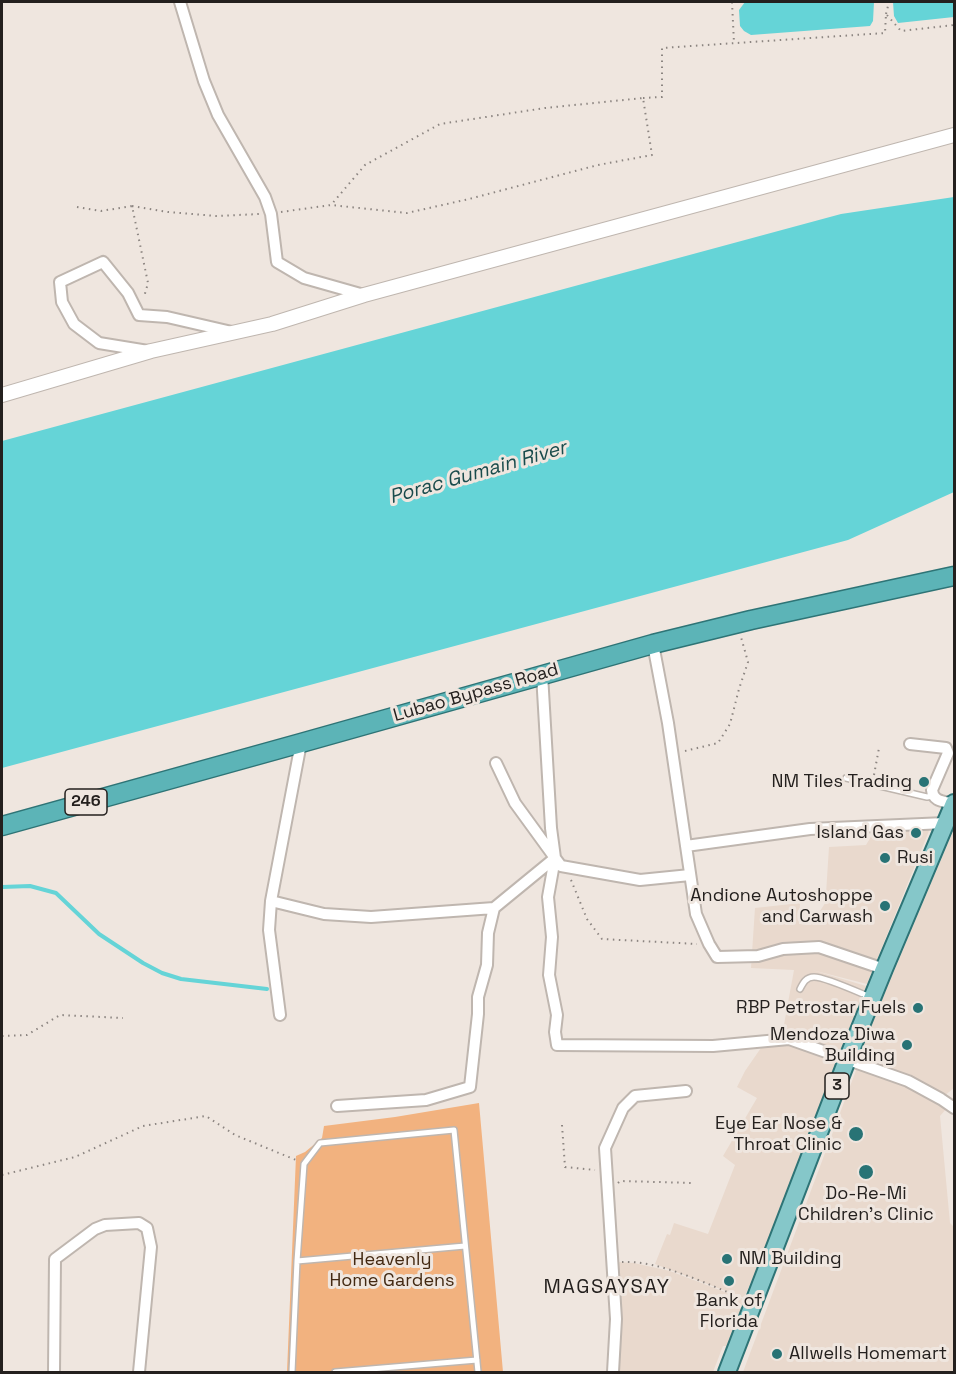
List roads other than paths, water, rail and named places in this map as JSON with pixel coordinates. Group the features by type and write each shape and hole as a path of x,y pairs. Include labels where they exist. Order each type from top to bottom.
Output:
{"highway":[{"name":"Lubao Bypass Road","path":"2,826 653,644 954,576"}],"main road":[{"name":"3","path":"727,1372 847,1060 954,804"}],"street":[{"path":"180,2 204,81 218,115 265,197 271,214 277,262 304,278 364,295"},
{"path":"2,395 150,351 272,324 364,295 954,135"},
{"path":"150,351 99,343 74,324 62,302 60,282 103,262 128,293 139,315 167,318 232,332"},
{"path":"653,644 668,723 696,914 717,957 758,956 783,950 819,947 884,969"},
{"path":"542,674 551,828 558,862 548,897 552,937 549,975 557,1015 555,1032 557,1045 713,1046 789,1039 908,1081 954,1108"},
{"path":"280,1015 269,930 271,902 301,743"},
{"path":"910,744 946,748 948,753 932,790 936,799 954,804"},
{"path":"496,762 514,803 558,862 640,880 690,876"},
{"path":"686,846 810,829 945,823"},
{"path":"271,902 324,914 371,917 494,908 558,862"},
{"path":"337,1106 426,1100 470,1087 478,997 487,965 488,933 494,908"},
{"path":"613,1372 616,1318 614,1262 605,1148 623,1108 635,1096 686,1091"},
{"path":"54,1372 55,1259 95,1228 105,1225 138,1223 147,1228 151,1247 139,1372"}],"lane":[{"path":"846,778 933,796"},
{"path":"801,989 803,982 814,977 873,998"},
{"path":"292,1372 304,1164 320,1143 454,1130 478,1372"},
{"path":"297,1261 465,1246"},
{"path":"335,1372 477,1360"}],"water":[{"path":"745,2 874,2 873,21 870,26 751,35 740,26 739,10"},
{"path":"893,2 954,2 954,17 898,23 894,16"},
{"name":"Porac Gumain River","path":"954,197 954,492 848,540 2,768 2,441 841,214"}],"waterway":[{"path":"2,887 30,886 56,893 99,934 162,973 181,979 267,989"}],"place":[{"name":"NM Tiles Trading","path":"924,782"},
{"name":"Island Gas","path":"916,833"},
{"name":"Rusi","path":"885,858"},
{"name":"Andione Autoshoppe and Carwash","path":"885,906"},
{"name":"RBP Petrostar Fuels","path":"918,1008"},
{"name":"Mendoza Diwa Building","path":"907,1045"},
{"name":"Eye Ear Nose & Throat Clinic","path":"856,1134"},
{"name":"Do-Re-Mi Children's Clinic","path":"866,1172"},
{"name":"NM Building","path":"727,1259"},
{"name":"Bank of Florida","path":"729,1281"},
{"name":"Allwells Homemart","path":"777,1354"}],"district":[{"name":"MAGSAYSAY","path":"607,1288"}],"park label":[{"name":"Heavenly Home Gardens","path":"392,1270"}]}
